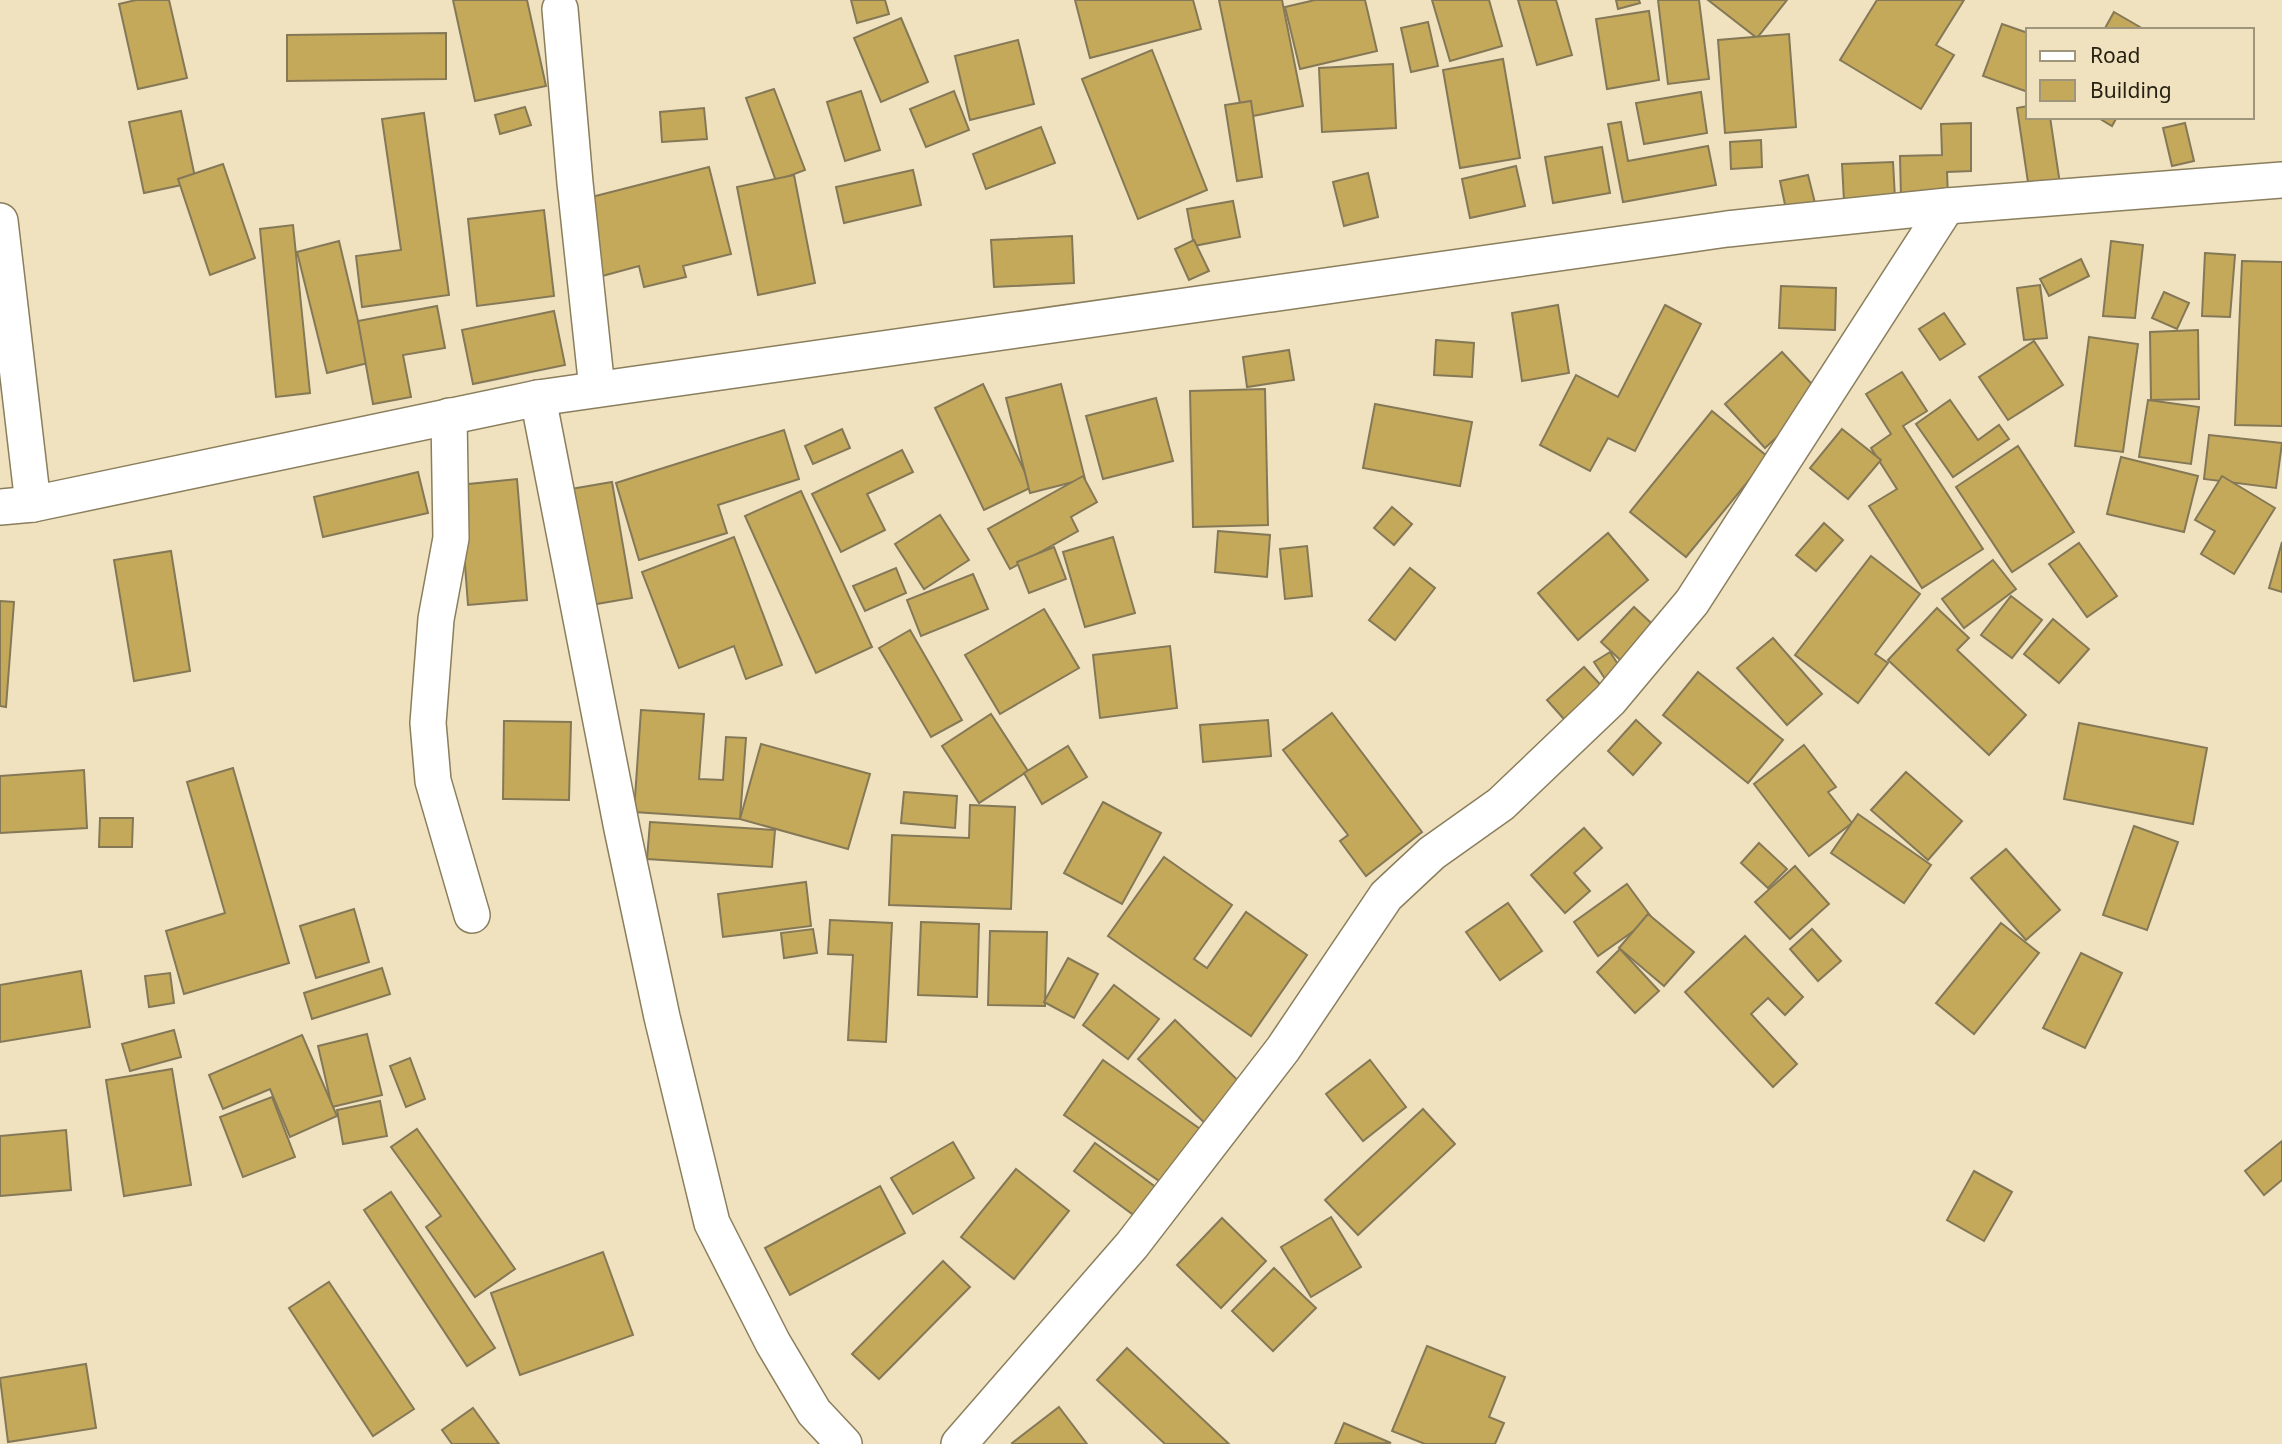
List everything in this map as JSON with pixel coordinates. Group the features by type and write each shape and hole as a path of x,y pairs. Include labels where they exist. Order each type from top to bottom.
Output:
{"street":[{"path":"561,9 575,183 597,389"},
{"path":"0,221 16,506 538,398 597,389 1727,229 1947,206 2282,180"},
{"path":"959,1444 1132,1245 1283,1049 1387,896 1432,853 1501,804 1609,700 1692,602 1947,206"},
{"path":"538,398 622,829 662,1017 712,1223 814,1412 844,1444"},
{"path":"449,416 451,538 436,619 428,723 433,781 472,915"}],"building":[{"path":"136,0 169,0 187,78 138,89 119,4"},
{"path":"453,0 527,0 546,86 475,101"},
{"path":"851,0 885,0 889,14 857,23"},
{"path":"1075,0 1193,0 1201,29 1090,58"},
{"path":"1219,0 1282,0 1303,106 1243,118"},
{"path":"1315,0 1365,0 1377,51 1300,69 1285,7"},
{"path":"1432,0 1489,0 1502,46 1450,61"},
{"path":"1518,0 1556,0 1572,55 1537,65"},
{"path":"1616,0 1639,0 1640,3 1618,9"},
{"path":"1658,0 1699,0 1709,79 1668,84"},
{"path":"1708,0 1787,0 1757,38"},
{"path":"1877,0 1964,0 1936,45 1954,55 1921,109 1840,60"},
{"path":"1649,11 1659,80 1607,89 1596,19"},
{"path":"2114,12 2142,28 2105,28"},
{"path":"901,18 928,82 881,102 854,38"},
{"path":"1428,22 1438,66 1411,72 1401,28"},
{"path":"2002,24 2026,32 2026,91 1983,76"},
{"path":"446,33 446,79 287,81 287,35"},
{"path":"1789,34 1796,127 1725,133 1718,40"},
{"path":"1018,40 1034,104 970,120 955,56"},
{"path":"1152,50 1207,190 1138,219 1082,79"},
{"path":"1503,59 1520,158 1460,168 1443,70"},
{"path":"1393,64 1396,128 1322,132 1319,68"},
{"path":"774,89 805,170 776,181 746,98"},
{"path":"861,91 880,150 845,161 827,102"},
{"path":"954,91 969,130 926,147 910,109"},
{"path":"1701,92 1707,133 1644,144 1636,103"},
{"path":"1251,101 1262,177 1237,181 1225,105"},
{"path":"2026,106 2026,119 2050,119 2060,184 2029,189 2017,108"},
{"path":"525,107 531,125 500,134 495,115"},
{"path":"704,108 707,139 662,142 660,112"},
{"path":"181,111 196,182 144,193 129,122"},
{"path":"424,113 449,295 362,307 356,256 401,250 382,119"},
{"path":"2100,119 2116,119 2112,126"},
{"path":"1621,122 1628,161 1708,146 1716,185 1623,202 1608,124"},
{"path":"1971,123 1971,171 1947,172 1948,196 1901,197 1900,156 1942,155 1941,124"},
{"path":"2185,123 2194,161 2172,166 2163,128"},
{"path":"1041,127 1055,163 986,189 973,154"},
{"path":"1761,140 1762,167 1731,169 1730,142"},
{"path":"1602,147 1610,193 1553,203 1545,157"},
{"path":"1893,162 1895,198 1844,201 1842,164"},
{"path":"223,164 255,258 210,275 178,179"},
{"path":"1516,166 1525,206 1470,218 1462,179"},
{"path":"709,167 731,254 683,266 686,277 644,287 639,266 595,278 576,201"},
{"path":"913,170 921,205 844,223 836,187"},
{"path":"1368,173 1378,217 1344,226 1333,182"},
{"path":"794,175 815,283 758,295 737,187"},
{"path":"1808,175 1816,207 1787,214 1780,181"},
{"path":"1233,201 1240,237 1194,246 1187,209"},
{"path":"544,210 554,296 477,306 468,219"},
{"path":"293,225 310,393 276,397 260,229"},
{"path":"1072,236 1074,283 994,287 991,240"},
{"path":"1194,240 1209,271 1189,280 1175,249"},
{"path":"339,241 368,363 327,373 297,252"},
{"path":"2111,241 2143,245 2135,318 2103,316"},
{"path":"2205,253 2235,255 2230,317 2202,316"},
{"path":"2081,259 2089,276 2049,296 2040,279"},
{"path":"2242,261 2282,262 2282,426 2235,425"},
{"path":"2040,285 2047,338 2024,340 2017,288"},
{"path":"1781,286 1836,288 1835,330 1779,328"},
{"path":"2164,292 2189,303 2177,329 2152,318"},
{"path":"1558,305 1569,373 1522,381 1512,313"},
{"path":"1665,305 1701,324 1635,451 1608,438 1590,471 1540,445 1576,375 1618,397"},
{"path":"437,306 445,348 403,355 411,397 373,404 358,321"},
{"path":"554,311 565,365 473,384 462,330"},
{"path":"1944,313 1965,344 1940,360 1919,329"},
{"path":"2198,330 2199,399 2151,400 2150,332"},
{"path":"2089,337 2138,344 2123,452 2075,446"},
{"path":"1436,340 1474,343 1472,377 1434,375"},
{"path":"2034,341 2063,385 2008,420 1979,377"},
{"path":"1289,350 1294,380 1247,387 1243,357"},
{"path":"1782,352 1822,395 1765,448 1725,404"},
{"path":"1902,372 1927,411 1903,426 1983,549 1922,588 1869,506 1897,489 1871,448 1891,434 1866,394"},
{"path":"983,384 1032,487 984,510 935,408"},
{"path":"1061,384 1085,479 1030,493 1006,398"},
{"path":"1265,389 1268,525 1193,527 1190,391"},
{"path":"1156,398 1173,461 1103,479 1086,416"},
{"path":"1950,400 1978,440 1999,425 2009,439 1953,477 1916,424"},
{"path":"2148,400 2199,407 2191,464 2139,457"},
{"path":"1375,404 1472,422 1460,486 1363,468"},
{"path":"1712,411 1768,457 1686,557 1630,512"},
{"path":"842,429 850,448 813,464 805,446"},
{"path":"1842,429 1881,460 1848,499 1810,468"},
{"path":"784,430 799,479 718,505 727,533 639,560 616,483"},
{"path":"2209,435 2282,443 2276,488 2204,479"},
{"path":"2018,446 2074,532 2012,572 1956,487"},
{"path":"902,450 913,472 867,494 885,530 841,552 812,494"},
{"path":"2121,457 2198,476 2184,532 2107,514"},
{"path":"418,472 428,513 323,537 314,497"},
{"path":"1083,476 1097,502 1071,517 1078,531 1010,569 988,529"},
{"path":"2222,476 2275,508 2234,574 2201,554 2215,531 2195,520"},
{"path":"517,479 527,600 468,605 459,485"},
{"path":"612,482 632,598 579,607 559,491"},
{"path":"801,491 872,647 816,673 745,516"},
{"path":"1392,507 1412,524 1394,545 1374,528"},
{"path":"940,515 969,560 924,589 895,544"},
{"path":"1824,523 1843,540 1816,571 1796,555"},
{"path":"1218,531 1270,535 1267,577 1215,572"},
{"path":"1608,533 1648,580 1578,640 1538,593"},
{"path":"734,537 782,665 746,679 734,646 679,668 642,572"},
{"path":"1113,537 1135,613 1085,627 1063,552"},
{"path":"2282,542 2282,592 2269,588"},
{"path":"2079,543 2117,596 2087,617 2049,564"},
{"path":"1307,546 1312,596 1285,599 1280,549"},
{"path":"1054,547 1066,579 1029,593 1017,562"},
{"path":"171,551 190,671 134,681 114,560"},
{"path":"1871,556 1920,594 1875,654 1888,663 1858,703 1795,655"},
{"path":"1993,560 2016,589 1964,628 1942,599"},
{"path":"896,568 906,593 865,611 853,586"},
{"path":"1410,568 1435,588 1395,640 1369,620"},
{"path":"973,574 988,609 921,636 907,600"},
{"path":"2011,596 2042,620 2012,658 1981,635"},
{"path":"0,601 14,602 6,707 0,706"},
{"path":"1634,607 1663,634 1630,669 1601,642"},
{"path":"1937,608 1969,638 1957,650 2026,715 1989,755 1888,660"},
{"path":"1044,609 1079,668 1000,714 965,655"},
{"path":"2053,619 2089,649 2059,683 2024,654"},
{"path":"910,630 962,720 931,737 879,648"},
{"path":"1773,638 1822,694 1787,725 1737,668"},
{"path":"1170,646 1177,708 1100,718 1093,655"},
{"path":"1610,652 1627,678 1611,688 1594,662"},
{"path":"1584,667 1609,694 1571,727 1547,700"},
{"path":"1698,672 1783,740 1748,783 1663,715"},
{"path":"641,710 704,714 699,779 723,780 726,737 746,738 740,819 634,812"},
{"path":"1332,713 1422,832 1366,876 1340,841 1348,835 1283,750"},
{"path":"991,714 1028,771 979,803 942,746"},
{"path":"1268,720 1271,756 1203,762 1200,725"},
{"path":"1636,720 1661,743 1633,775 1608,751"},
{"path":"504,721 571,722 569,800 503,799"},
{"path":"2079,723 2207,748 2193,824 2064,799"},
{"path":"761,744 870,774 848,849 740,819"},
{"path":"1804,745 1836,787 1828,792 1852,823 1809,856 1754,784"},
{"path":"1068,746 1087,777 1042,804 1024,773"},
{"path":"233,768 289,963 184,994 166,931 225,913 187,782"},
{"path":"84,770 87,828 0,833 0,776"},
{"path":"1906,772 1962,821 1928,860 1871,810"},
{"path":"904,792 957,796 955,828 901,823"},
{"path":"1103,802 1161,833 1122,904 1064,873"},
{"path":"970,805 1015,807 1011,909 889,905 892,835 969,838"},
{"path":"1858,814 1931,865 1904,903 1831,853"},
{"path":"100,818 133,818 132,847 99,847"},
{"path":"650,822 775,830 772,867 647,859"},
{"path":"2134,826 2178,842 2147,930 2103,915"},
{"path":"1584,828 1602,848 1574,873 1590,891 1565,913 1531,875"},
{"path":"1759,843 1787,869 1768,888 1741,863"},
{"path":"2006,849 2060,910 2026,940 1971,878"},
{"path":"1164,857 1232,905 1194,959 1207,968 1246,912 1307,955 1251,1036 1108,936"},
{"path":"1795,866 1829,904 1790,939 1755,902"},
{"path":"806,882 811,926 723,937 718,894"},
{"path":"1627,884 1652,918 1598,956 1574,922"},
{"path":"1508,903 1542,951 1500,980 1466,932"},
{"path":"354,909 369,962 316,978 300,926"},
{"path":"1648,914 1694,952 1664,986 1619,948"},
{"path":"830,920 892,923 886,1042 848,1040 853,955 828,954"},
{"path":"921,922 979,924 977,997 918,995"},
{"path":"2001,923 2039,953 1974,1034 1936,1003"},
{"path":"813,929 817,953 784,958 781,933"},
{"path":"1812,929 1841,961 1818,981 1790,949"},
{"path":"990,931 1047,932 1045,1006 988,1005"},
{"path":"1745,936 1803,997 1785,1015 1768,998 1751,1014 1797,1064 1773,1087 1685,992"},
{"path":"1620,949 1659,991 1635,1013 1597,972"},
{"path":"2081,953 2122,973 2085,1048 2043,1028"},
{"path":"1068,958 1098,974 1074,1018 1044,1002"},
{"path":"382,968 390,994 312,1019 304,993"},
{"path":"81,971 90,1027 0,1042 0,985"},
{"path":"170,973 174,1003 149,1007 145,976"},
{"path":"1114,985 1159,1019 1128,1059 1083,1025"},
{"path":"1175,1020 1248,1090 1211,1129 1138,1059"},
{"path":"174,1030 181,1057 130,1071 122,1044"},
{"path":"367,1034 382,1095 332,1107 318,1046"},
{"path":"302,1035 337,1116 290,1137 270,1089 223,1109 209,1075"},
{"path":"410,1058 425,1099 406,1107 390,1066"},
{"path":"1103,1060 1203,1131 1165,1185 1064,1115"},
{"path":"1370,1060 1406,1107 1363,1141 1326,1094"},
{"path":"172,1069 191,1185 124,1196 106,1080"},
{"path":"272,1097 295,1157 243,1177 220,1117"},
{"path":"380,1101 387,1136 343,1144 337,1110"},
{"path":"1423,1109 1455,1144 1358,1235 1325,1200"},
{"path":"417,1129 515,1269 475,1297 426,1227 441,1216 391,1147"},
{"path":"66,1130 71,1190 0,1196 0,1136"},
{"path":"2282,1141 2282,1180 2264,1195 2245,1171"},
{"path":"953,1142 974,1178 913,1214 891,1178"},
{"path":"1095,1143 1164,1193 1143,1222 1074,1171"},
{"path":"1016,1169 1069,1211 1014,1279 961,1237"},
{"path":"1974,1171 2012,1192 1984,1241 1947,1220"},
{"path":"880,1186 905,1233 790,1295 765,1248"},
{"path":"391,1192 495,1348 467,1366 364,1210"},
{"path":"1331,1217 1361,1267 1311,1297 1281,1247"},
{"path":"1222,1218 1266,1261 1221,1308 1177,1265"},
{"path":"603,1252 633,1335 520,1375 491,1293"},
{"path":"943,1261 970,1287 879,1379 852,1354"},
{"path":"1274,1268 1316,1308 1273,1351 1232,1311"},
{"path":"329,1282 414,1409 373,1436 289,1308"},
{"path":"1427,1346 1505,1377 1489,1417 1504,1423 1495,1444 1425,1444 1392,1431"},
{"path":"1127,1348 1229,1444 1165,1444 1097,1380"},
{"path":"86,1364 96,1428 8,1442 0,1378"},
{"path":"1059,1407 1087,1444 1012,1443"},
{"path":"473,1408 499,1444 452,1444 442,1430"},
{"path":"1344,1423 1391,1443 1335,1444"}]}
